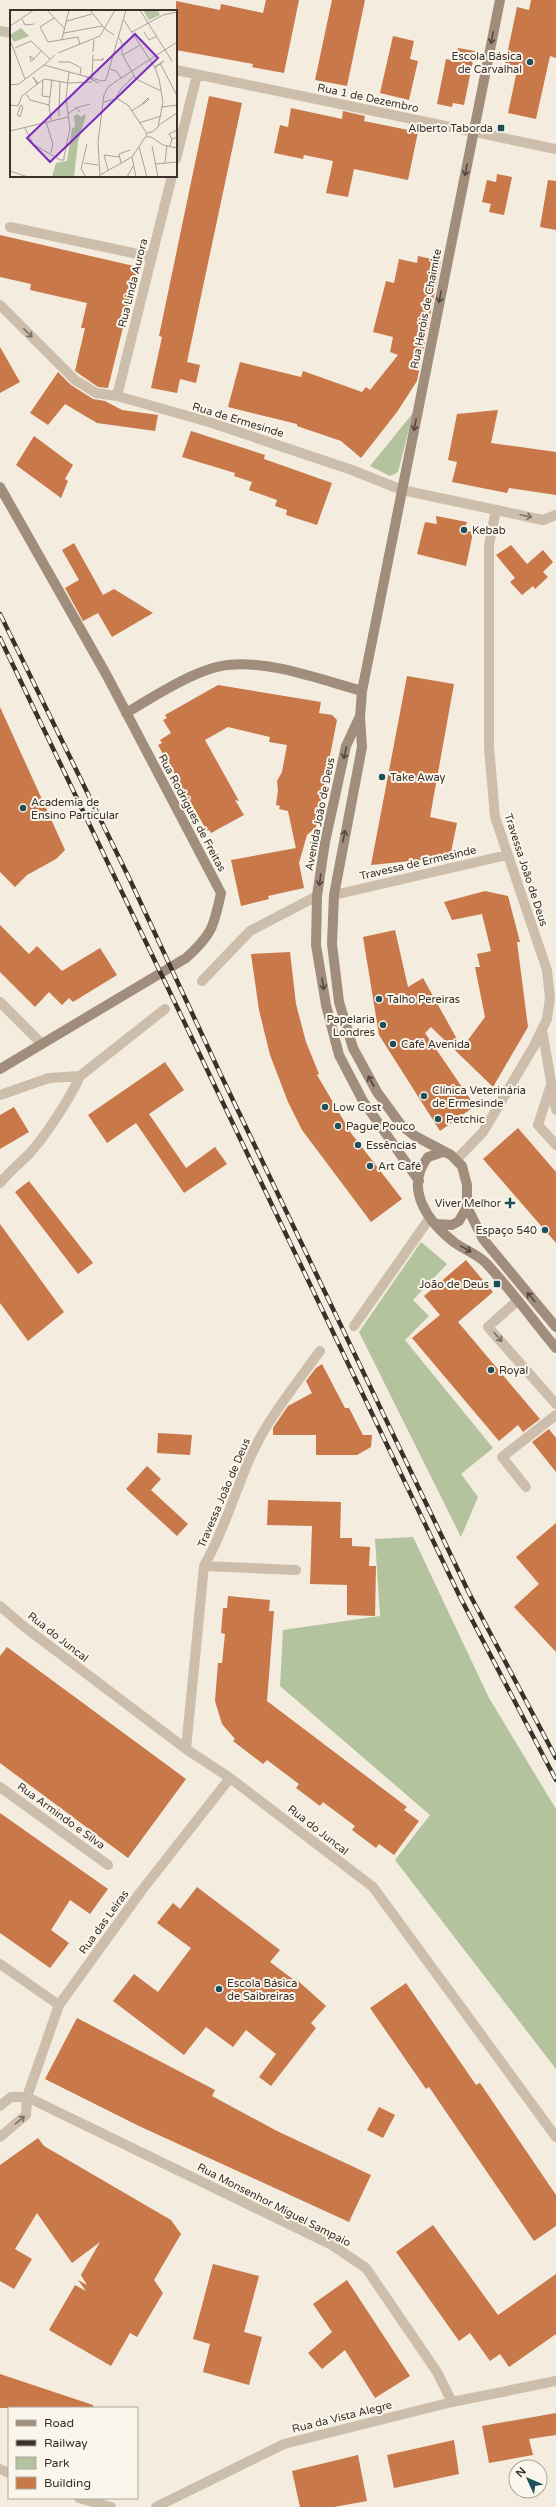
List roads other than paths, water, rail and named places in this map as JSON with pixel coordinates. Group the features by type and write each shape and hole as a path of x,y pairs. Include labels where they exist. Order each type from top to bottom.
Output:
{"main road":[{"name":"Rua Heróis de Chaimite","path":"402,490 500,0"},
{"name":"Rua Rodrigues de Freitas","path":"0,487 126,713 221,893 215,924 203,943 186,958 0,1068"},
{"name":"Avenida João de Deus","path":"402,490 362,692 360,717 362,747 334,895 332,944 339,1002 354,1048 377,1092 401,1125 415,1136 457,1159"},
{"path":"126,713 192,677 227,665 275,668 362,692"},
{"name":"Avenida João de Deus","path":"360,717 346,746 325,842 317,896 316,946 326,1005 339,1055 363,1101 419,1181"},
{"name":"Avenida João de Deus","path":"443,1152 428,1157 420,1171 419,1181 421,1202 433,1221 455,1243 485,1262 556,1348"},
{"path":"457,1159 462,1166 467,1185 467,1207 483,1239 556,1327"},
{"path":"433,1221 444,1226 459,1221 467,1207"}],"street":[{"path":"0,31 10,33"},
{"name":"Rua 1 de Dezembro","path":"177,70 556,149"},
{"path":"177,155 197,75"},
{"name":"Rua Linda Aurora","path":"117,396 172,177"},
{"path":"10,227 152,257"},
{"name":"Rua de Ermesinde","path":"0,305 75,380 96,393 117,396 277,444 360,473 402,490 543,520 556,515"},
{"name":"Travessa João de Deus","path":"457,1159 483,1132 542,1030 547,1019 552,970 507,855 495,816 490,747 489,545 496,510"},
{"name":"Travessa de Ermesinde","path":"334,895 507,855"},
{"path":"202,981 250,931 317,896"},
{"path":"0,1002 42,1044"},
{"path":"0,1183 15,1165 29,1154 73,1093 80,1076 165,1009"},
{"path":"542,1030 556,1110"},
{"path":"0,1095 49,1078 80,1076"},
{"path":"551,1083 538,1125 556,1145"},
{"path":"354,1326 433,1221"},
{"path":"518,1301 488,1326 556,1404"},
{"name":"Travessa João de Deus","path":"186,1749 204,1566 217,1544 230,1505 265,1429 320,1351"},
{"path":"526,1487 502,1457 556,1415"},
{"name":"Travessa João de Deus","path":"204,1566 296,1570"},
{"name":"Rua do Juncal","path":"0,1606 22,1625 186,1749 230,1778 373,1887 556,2137"},
{"name":"Rua das Leiras","path":"0,2137 26,2115 27,2097 59,2005 142,1890 230,1778"},
{"name":"Rua Armindo e Silva","path":"0,1787 108,1865"},
{"path":"0,1964 59,2005"},
{"path":"0,2106 11,2097 27,2097"},
{"name":"Rua Monsenhor Miguel Sampaio","path":"27,2097 332,2245 366,2268 437,2372 452,2402"},
{"path":"544,2383 556,2374"},
{"name":"Rua da Vista Alegre","path":"156,2507 284,2444 452,2402 556,2381"},
{"path":"83,2499 111,2507"}],"railway":[{"path":"0,614 131,882 219,1071 469,1593 556,1758"},
{"path":"0,638 460,1597 556,1780"}],"place":[{"name":"Escola Básica de Carvalhal","path":"530,62"},
{"name":"Alberto Taborda","path":"501,128"},
{"name":"Kebab","path":"464,530"},
{"name":"Take Away","path":"382,777"},
{"name":"Academia de Ensino Particular","path":"23,808"},
{"name":"Talho Pereiras","path":"379,999"},
{"name":"Papelaria Londres","path":"383,1025"},
{"name":"Café Avenida","path":"393,1044"},
{"name":"Clínica Veterinária de Ermesinde","path":"424,1096"},
{"name":"Low Cost","path":"325,1107"},
{"name":"Petchic","path":"438,1119"},
{"name":"Pague Pouco","path":"338,1126"},
{"name":"Essências","path":"358,1145"},
{"name":"Art Café","path":"370,1166"},
{"name":"Viver Melhor","path":"510,1203"},
{"name":"Espaço 540","path":"545,1230"},
{"name":"João de Deus","path":"497,1284"},
{"name":"Royal","path":"491,1370"},
{"name":"Escola Básica de Saibreiras","path":"219,1989"}]}
